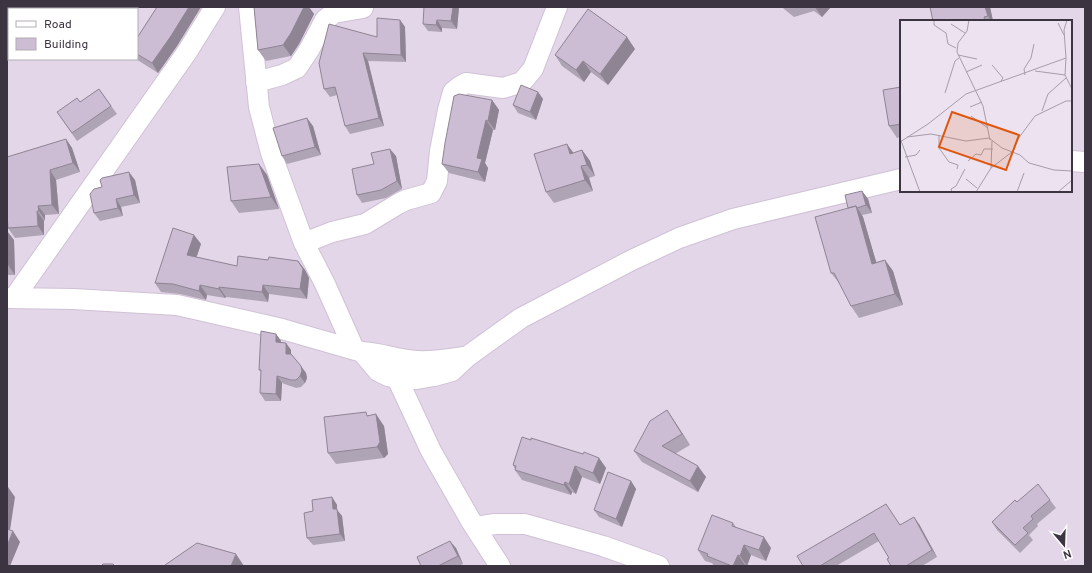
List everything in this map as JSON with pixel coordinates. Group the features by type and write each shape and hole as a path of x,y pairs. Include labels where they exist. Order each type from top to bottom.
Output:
{"street":[{"path":"10,298 187,52 215,7"},
{"path":"249,7 259,107 271,153 304,243 358,351 378,371 388,376 417,379 452,371 468,356 521,318 632,260 679,238 733,219 900,179"},
{"path":"304,243 332,232 365,224 406,200 431,193 436,181 453,92 466,83 503,88 522,82 533,69 557,7"},
{"path":"256,82 282,75 297,68 309,50 325,20 334,13 363,8"},
{"path":"1072,161 1085,162"},
{"path":"10,298 73,299 178,305 282,329 358,351 394,358 417,361 468,356"},
{"path":"394,358 397,378 431,451 475,527 500,566"},
{"path":"475,527 495,524 525,524 603,546 659,566"}],"shaded area":[{"path":"7,7 1085,7 1085,566 7,566"}],"building":[{"path":"157,7 189,7 152,63 138,55 138,36"},
{"path":"254,7 304,7 283,45 258,50"},
{"path":"424,7 453,7 451,21 437,20 436,25 423,24"},
{"path":"930,7 985,7 988,16 984,17 985,20 933,20"},
{"path":"588,9 627,37 600,74 583,61 576,70 555,55"},
{"path":"377,18 400,20 401,55 363,53 379,118 345,126 335,87 324,89 319,63 329,24 377,37"},
{"path":"521,85 538,92 530,112 513,105"},
{"path":"900,87 900,124 889,126 883,90"},
{"path":"99,89 111,106 72,133 57,112 77,98 80,102"},
{"path":"459,94 492,100 488,121 486,120 477,158 482,159 478,172 442,164 454,96"},
{"path":"307,118 315,147 282,156 273,128"},
{"path":"66,139 73,163 50,170 52,205 38,206 38,226 8,228 7,157"},
{"path":"567,144 570,154 582,150 587,165 581,166 585,180 546,192 534,154"},
{"path":"390,149 397,181 381,190 357,195 352,169 374,164 371,153"},
{"path":"259,164 271,197 231,201 227,167"},
{"path":"129,172 134,195 116,199 118,208 94,213 90,194 94,189 102,187 100,180 102,178"},
{"path":"862,191 866,205 857,208 856,206 848,208 845,195"},
{"path":"856,206 872,264 885,260 895,294 851,306 834,273 831,273 815,217"},
{"path":"173,228 194,235 187,255 237,266 238,256 268,260 269,257 298,261 303,269 300,289 263,285 262,292 219,287 219,289 200,285 199,291 173,284 155,283"},
{"path":"7,231 8,265 7,265"},
{"path":"261,331 276,334 276,342 286,343 286,354 291,354 301,366 302,371 296,380 277,376 276,394 260,393 261,370 259,370"},
{"path":"667,410 682,434 662,446 698,466 690,481 634,451 650,421"},
{"path":"366,412 367,416 376,414 380,442 377,447 328,453 324,417"},
{"path":"522,437 531,440 531,438 583,454 584,452 599,458 593,473 575,466 569,484 565,482 564,485 515,470 516,466 513,465"},
{"path":"608,472 631,481 616,519 594,510"},
{"path":"1038,484 1050,500 1031,516 1033,519 1023,528 1028,533 1015,545 992,522 1015,500 1017,502"},
{"path":"332,497 333,509 337,509 340,534 307,538 304,513 313,511 312,500"},
{"path":"886,504 900,525 914,517 932,550 906,566 891,566 887,559 889,558 874,533 820,566 803,566 797,556"},
{"path":"712,515 733,523 732,526 764,537 759,550 744,545 740,556 738,555 732,566 707,556 708,554 698,550"},
{"path":"7,529 13,531 7,546"},
{"path":"450,541 458,556 438,566 421,566 417,557"},
{"path":"197,543 236,554 231,566 164,566"},
{"path":"103,564 113,564 115,566 101,566"}]}
